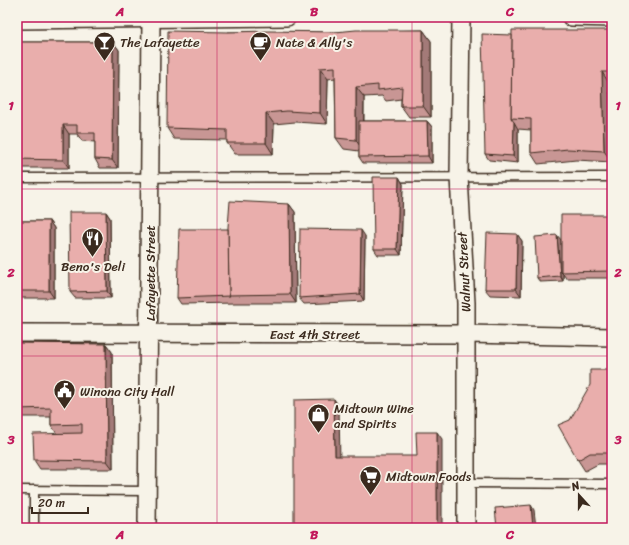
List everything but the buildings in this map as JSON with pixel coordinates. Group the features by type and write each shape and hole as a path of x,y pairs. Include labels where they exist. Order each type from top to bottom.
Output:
{"street":[{"path":"17,20 287,17"},
{"name":"Walnut Street","path":"461,17 459,177 466,303 466,528"},
{"path":"571,17 612,18"},
{"name":"Lafayette Street","path":"147,528 151,18"},
{"name":"East 4th Street","path":"17,333 466,334 612,337"}],"lane":[{"path":"17,178 150,179 612,177"},
{"path":"466,483 612,484"},
{"path":"17,490 147,491"},
{"path":"34,490 34,525"}],"place":[{"name":"The Lafayette","path":"105,62"},
{"name":"Nate & Ally's","path":"260,62"},
{"name":"Beno's Deli","path":"93,258"},
{"name":"Winona City Hall","path":"65,410"},
{"name":"Midtown Wine and Spirits","path":"319,434"},
{"name":"Midtown Foods","path":"371,496"}]}
